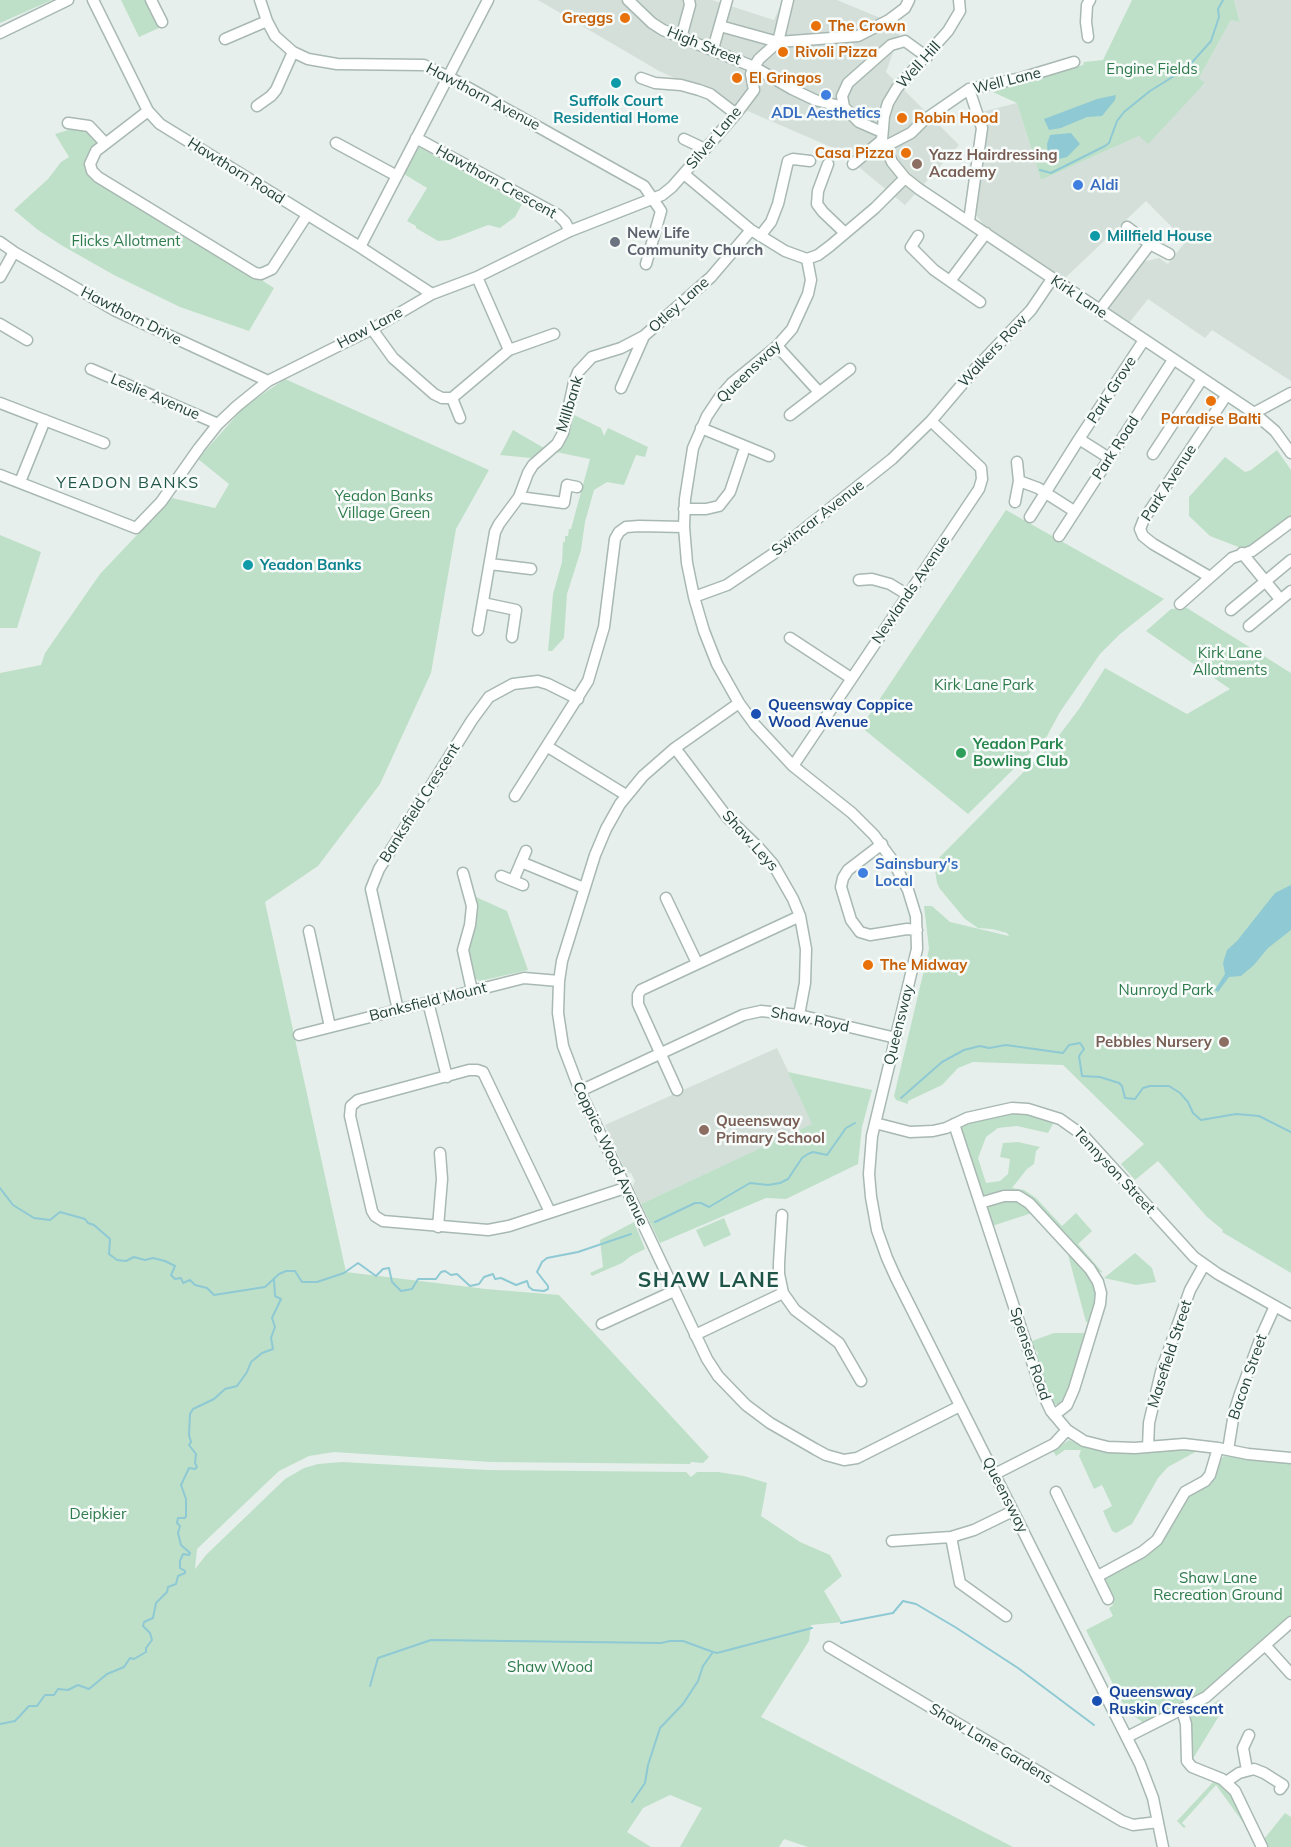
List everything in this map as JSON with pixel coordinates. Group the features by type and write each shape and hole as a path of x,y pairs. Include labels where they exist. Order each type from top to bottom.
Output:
{"street":[{"path":"0,33 68,0"},
{"name":"Hawthorn Road","path":"93,0 148,111 160,124 432,294"},
{"path":"151,0 162,22"},
{"name":"Hawthorn Avenue","path":"260,0 275,36 293,52 308,59 337,64 424,65 636,182 649,191 654,199"},
{"path":"360,247 488,0"},
{"name":"High Street","path":"628,0 652,23 663,30 754,67 807,97 844,107"},
{"path":"681,38 688,15 689,0"},
{"path":"713,49 727,0"},
{"path":"754,67 759,59 778,42 788,0"},
{"path":"720,26 778,42 858,36 889,20 905,8 909,0"},
{"name":"Well Hill","path":"883,139 884,116 892,94 927,57 955,21 960,11 959,0"},
{"path":"1088,37 1086,22 1087,5 1090,0"},
{"path":"225,39 267,21"},
{"path":"883,139 859,122 844,107 842,96 848,83 891,45 905,41 927,57"},
{"path":"257,106 276,90 293,52"},
{"name":"Well Lane","path":"853,164 883,139 911,133 924,120 969,89 1021,78 1074,62"},
{"name":"Silver Lane","path":"654,199 670,189 736,114 754,90 751,75 754,67"},
{"path":"641,78 655,83 681,85 710,94 736,114"},
{"path":"969,89 982,128 969,221"},
{"path":"148,111 105,143 92,157 90,164 92,171 98,177 255,273 261,274 272,269 307,215"},
{"path":"68,123 89,126 105,143"},
{"name":"Hawthorn Crescent","path":"416,138 558,215 566,222 570,231"},
{"path":"684,139 705,150"},
{"name":"Kirk Lane","path":"883,139 892,162 904,178 1254,413 1275,431 1291,453"},
{"path":"336,143 397,176"},
{"name":"Otley Lane","path":"621,388 644,336 711,277 756,233 771,222 778,204 788,161 793,159 810,161"},
{"path":"828,164 818,191 817,204 845,233"},
{"path":"684,174 756,233 796,257 807,259 818,255 873,210 904,178"},
{"path":"646,264 661,211 654,199"},
{"name":"Haw Lane","path":"20,482 136,528 161,502 218,424 268,381 372,329 432,294 477,277 570,231 654,199"},
{"path":"1127,227 1150,244 1169,254"},
{"path":"950,281 986,234"},
{"path":"918,236 911,247 934,270 980,302"},
{"name":"Hawthorn Drive","path":"0,242 114,310 268,381"},
{"path":"1099,311 1150,244"},
{"path":"0,277 14,252"},
{"name":"Queensway","path":"807,259 811,280 808,294 792,329 777,346 732,383 713,407 701,428 690,464 684,509 687,563 694,597 713,656 739,703 755,725 792,766 852,813 882,844 908,890 917,930 915,959 871,1142 870,1197 877,1230 886,1258 1148,1781 1163,1847"},
{"path":"477,277 508,350"},
{"name":"Walkers Row","path":"931,421 976,368 1031,310 1052,279"},
{"path":"0,324 27,340"},
{"path":"372,329 393,358 442,399 452,398 508,350 554,334"},
{"name":"Millbank","path":"478,630 495,532 519,497 533,465 557,444 563,433 573,382 592,357 621,348 644,336"},
{"name":"Park Grove","path":"1029,517 1144,340"},
{"path":"777,346 819,393"},
{"name":"Park Road","path":"1059,536 1173,360"},
{"name":"Leslie Avenue","path":"91,369 218,424"},
{"path":"790,415 850,369"},
{"path":"1153,454 1202,380"},
{"path":"1254,413 1291,393"},
{"name":"Park Avenue","path":"1210,577 1153,544 1143,537 1140,529 1144,519 1226,396"},
{"path":"452,398 460,418"},
{"path":"0,403 104,443"},
{"path":"0,475 20,482 45,420"},
{"name":"Newlands Avenue","path":"792,766 979,489 982,479 981,468 931,421"},
{"name":"Swincar Avenue","path":"694,597 727,585 773,554 892,459 931,421"},
{"path":"701,428 769,456"},
{"name":"Park Grove","path":"1079,439 1109,458"},
{"path":"684,509 706,509 719,506 730,492 743,453"},
{"path":"1015,502 1019,481 1017,462"},
{"path":"1019,481 1045,492 1074,512"},
{"path":"519,497 564,503 567,485 577,487"},
{"path":"1179,604 1232,558 1252,551 1291,522"},
{"path":"515,796 579,699 588,681 604,627 615,539 619,532 626,527 639,526 684,527"},
{"path":"1242,553 1280,599"},
{"path":"1231,610 1291,560"},
{"path":"490,564 531,568"},
{"path":"859,580 872,579 890,584 908,595"},
{"path":"1249,626 1291,591"},
{"path":"483,603 516,609 512,637"},
{"path":"790,638 851,678"},
{"name":"Banksfield Crescent","path":"398,1010 371,889 379,869 472,720 489,697 513,684 538,681 579,699"},
{"name":"Coppice Wood Avenue","path":"739,703 675,748 643,776 626,795 606,829 584,888 565,952 559,981 558,1013 561,1038 580,1091 695,1335 718,1376 746,1406 789,1435 835,1458 844,1460 857,1458 960,1406"},
{"path":"548,747 626,795"},
{"name":"Shaw Leys","path":"675,748 715,802 773,864 787,885 800,916 806,949 799,1015"},
{"path":"882,844 848,870 843,878 842,887 851,920 860,932 870,935 907,929 917,930"},
{"path":"501,876 518,883 521,862 526,851"},
{"path":"521,862 584,888"},
{"path":"463,873 472,906 463,950 472,991"},
{"path":"666,898 698,963"},
{"path":"677,1090 638,1004 638,995 641,990 800,916"},
{"path":"309,931 330,1027"},
{"name":"Banksfield Mount","path":"299,1035 524,978 559,981"},
{"path":"428,1002 447,1077"},
{"name":"Shaw Royd","path":"580,1091 753,1012 769,1011 799,1015 896,1038"},
{"path":"550,1212 485,1074 480,1070 358,1100 351,1106 350,1112 375,1216 378,1219 438,1227 488,1230 509,1226 625,1188"},
{"name":"Tennyson Street","path":"875,1123 910,1132 933,1131 973,1116 1012,1108 1041,1112 1066,1122 1084,1136 1183,1246 1204,1265 1291,1315"},
{"name":"Spenser Road","path":"954,1124 1042,1392 1054,1415 1067,1430 1084,1441 1119,1448 1184,1444 1291,1458"},
{"path":"438,1227 442,1179 440,1153"},
{"path":"980,1203 1005,1196 1018,1197 1029,1203 1090,1269 1098,1282 1101,1293 1100,1304 1074,1389 1067,1405 1054,1415"},
{"path":"783,1215 779,1263 783,1293 795,1310 839,1343 860,1381"},
{"name":"Masefield Street","path":"1148,1447 1152,1407 1161,1372 1190,1290 1204,1265"},
{"path":"602,1324 674,1291"},
{"path":"695,1335 783,1293"},
{"name":"Bacon Street","path":"1098,1576 1142,1552 1157,1540 1185,1492 1205,1481 1210,1475 1223,1449 1261,1336 1275,1306"},
{"path":"995,1474 1054,1444 1067,1430"},
{"path":"1056,1492 1108,1599"},
{"path":"892,1541 951,1536 974,1530 1013,1511"},
{"path":"951,1536 960,1583 1006,1616"},
{"path":"1127,1737 1182,1710 1215,1690 1291,1622"},
{"path":"1265,1645 1291,1674"},
{"name":"Shaw Lane Gardens","path":"829,1647 1122,1821 1133,1825 1158,1822"},
{"path":"1182,1710 1186,1724 1187,1761 1199,1771 1226,1782 1235,1791 1262,1847"},
{"path":"1247,1770 1243,1749 1244,1742 1249,1735"},
{"path":"1226,1782 1239,1773 1254,1769 1282,1785 1280,1789"}],"shaded area":[{"path":"538,0 712,0 774,20 783,0 837,0 902,27 886,72 959,145 905,205 838,150 659,71"},
{"path":"1234,0 1291,0 1291,381 1212,330 1205,338 1148,299 1129,323 1107,307 1143,262 1159,258 1168,264 1186,241 1146,201 1063,280 983,224 976,215 981,112 1017,103 1041,180 1139,136 1205,84 1199,78 1231,20 1240,21"},
{"name":"Queensway Primary School","path":"777,1048 813,1124 641,1204 633,1186 635,1181 631,1173 626,1172 605,1125"}],"green space":[{"path":"0,0 52,0 0,23"},
{"path":"121,0 148,0 161,27 139,37"},
{"name":"Engine Fields","path":"1132,0 1234,0 1240,22 1231,20 1199,78 1205,83 1148,144 1139,136 1041,180 1017,103 986,89 1032,80 1083,65 1084,62 1103,60"},
{"name":"Flicks Allotment","path":"75,128 87,129 95,139 96,143 86,157 84,165 85,170 95,182 249,270 261,274 263,281 274,288 249,331 180,307 114,275 61,245 14,210 48,179 61,162 69,157 55,134"},
{"path":"419,147 522,204 515,217 500,228 488,225 449,240 438,241 416,228 407,221 427,188 404,174"},
{"path":"285,379 489,470 456,529 431,673 380,784 318,866 265,902 346,1272 486,1289 559,1295 709,1457 703,1463 691,1462 690,1464 490,1462 334,1452 309,1456 279,1471 197,1549 195,1569 206,1555 285,1479 304,1468 318,1464 342,1462 487,1470 686,1472 691,1477 697,1472 718,1472 767,1483 761,1516 800,1542 830,1555 842,1576 824,1591 842,1622 811,1625 809,1641 761,1717 1013,1847 808,1847 784,1839 779,1847 680,1847 702,1808 670,1795 643,1808 627,1832 651,1847 0,1847 0,673 41,665 45,653 100,574 172,498 215,508 229,484 198,459 245,406"},
{"path":"574,415 601,428 604,436 608,428 648,447 645,457 636,455 624,485 607,482 594,490 585,522 581,550 567,594 564,638 552,651 548,651 553,594 562,562 563,542 571,529 590,459 556,452 568,435"},
{"path":"513,430 544,448 531,458 500,455"},
{"path":"1277,450 1291,470 1291,519 1251,548 1241,548 1210,536 1189,516 1189,497 1225,457 1245,472"},
{"name":"Kirk Lane Park","path":"1006,510 1164,599 1120,634 1100,654 1060,712 1047,736 968,814 861,727"},
{"path":"0,535 41,552 17,628 0,628"},
{"name":"Nunroyd Park","path":"1187,608 1291,673 1291,1273 1222,1232 1223,1230 1207,1217 1158,1161 1135,1180 1121,1164 1144,1144 1063,1065 973,1062 958,1068 942,1085 908,1101 908,1104 896,1100 894,1096 929,949 924,906 932,906 950,922 1009,936 1007,933 992,929 978,928 965,919 940,889 934,863 1057,738 1105,668 1187,714 1230,689 1146,631 1171,609"},
{"path":"476,897 507,911 528,970 480,981 474,978 468,949 477,921"},
{"path":"788,1072 872,1090 862,1127 858,1164 786,1199 766,1198 660,1243 641,1204 812,1124"},
{"path":"1019,1111 1055,1120 1048,1133 1017,1126 998,1128 986,1137 978,1158 986,1183 1000,1181 1008,1174 1010,1159 1000,1157 1003,1143 1018,1142 1040,1147 1036,1151 1034,1164 1012,1188 1024,1190 1036,1198 1062,1226 1076,1213 1092,1231 1078,1244 1103,1273 1094,1269 1032,1201 982,1195 960,1130 965,1123"},
{"path":"1012,1199 1028,1206 1092,1278 1096,1296 1091,1322 1086,1322 1067,1251 1032,1213 992,1226 986,1205"},
{"path":"724,1218 731,1235 704,1247 696,1230"},
{"path":"634,1222 645,1249 622,1263 592,1276 590,1273 603,1267 600,1240"},
{"path":"1135,1253 1152,1268 1156,1282 1136,1285 1104,1278"},
{"path":"1054,1333 1085,1333 1067,1394 1059,1404 1052,1404 1035,1359 1038,1353 1029,1342"},
{"path":"1069,1440 1089,1449 1124,1454 1171,1450 1197,1451 1168,1467 1158,1478 1132,1524 1116,1533 1112,1531 1103,1511 1112,1506 1102,1485 1094,1489 1079,1456 1081,1450 1065,1450 1056,1456 1053,1451"},
{"name":"Shaw Lane Recreation Ground","path":"1224,1456 1291,1464 1291,1617 1202,1696 1145,1724 1126,1710 1086,1630 1113,1616 1109,1608 1113,1605 1106,1590 1105,1575 1136,1559 1188,1495"},
{"path":"1219,1700 1225,1706 1191,1762 1188,1718"},
{"path":"1215,1780 1230,1792 1250,1832 1216,1785 1182,1823 1186,1827 1184,1828 1177,1821"},
{"path":"1285,1813 1291,1817 1291,1847 1266,1847 1264,1839"}],"water":[{"path":"1116,95 1115,100 1102,116 1087,117 1061,128 1049,130 1044,119 1097,99"},
{"path":"1071,133 1080,144 1067,157 1055,160 1048,155 1047,144 1050,135"},
{"path":"1291,885 1291,930 1268,948 1241,976 1229,977 1218,992 1215,990 1225,974 1223,963 1227,950 1237,941 1275,893"}],"waterway":[{"path":"1040,170 1051,173 1109,143 1117,121 1124,112 1150,91 1187,68 1211,41 1219,17 1218,9 1223,0"},
{"path":"901,1098 942,1062 964,1050 980,1046 989,1048 1006,1045 1063,1053 1069,1045 1080,1043 1084,1049 1079,1056 1082,1076 1100,1077 1119,1083 1125,1098 1135,1099 1143,1088 1150,1086 1169,1086 1180,1093 1188,1102 1193,1113 1201,1120 1236,1114 1259,1116 1291,1132"},
{"path":"655,1222 695,1203 709,1207 750,1183 768,1185 780,1183 788,1179 802,1158 808,1154 813,1152 827,1155 846,1128 855,1123"},
{"path":"0,1188 13,1205 34,1218 50,1220 60,1212 85,1219 110,1239 109,1254 117,1260 126,1261 134,1257 165,1261 175,1266 171,1275 175,1279 181,1278 183,1283 190,1280 195,1285 207,1288 214,1295 265,1287 279,1274 286,1271 295,1271 302,1282 317,1282 344,1273 358,1263 376,1276 383,1269 389,1268 392,1282 401,1291 412,1289 418,1279 436,1279 441,1272 445,1271 451,1275 457,1274 470,1286 479,1284 484,1277 493,1274 495,1279 501,1278 516,1285 527,1281 533,1290 544,1291 548,1289 548,1286 537,1272 547,1258 578,1252 631,1234"},
{"path":"0,1724 15,1721 29,1706 37,1706 45,1695 54,1695 58,1689 68,1690 78,1685 89,1689 107,1674 124,1667 130,1658 134,1659 146,1652 152,1640 150,1633 143,1626 144,1622 153,1618 156,1603 167,1592 168,1587 176,1584 178,1576 185,1573 180,1568 180,1561 183,1554 189,1555 190,1553 181,1545 178,1533 180,1526 177,1523 178,1518 186,1516 186,1499 181,1485 189,1468 197,1467 196,1454 189,1445 191,1442 190,1414 193,1409 214,1399 225,1389 237,1386 251,1362 262,1353 273,1349 271,1338 275,1327 272,1318 281,1299 275,1296 274,1280"},
{"path":"841,1623 893,1613 903,1601 916,1604 1018,1668 1094,1725"},
{"path":"632,1802 645,1783 648,1765 660,1728 683,1704 713,1652 717,1653 812,1628"},
{"path":"370,1686 378,1658 431,1640 661,1643 683,1641 713,1652"}],"place":[{"name":"Greggs","path":"625,18"},
{"name":"The Crown","path":"816,26"},
{"name":"Rivoli Pizza","path":"783,52"},
{"name":"El Gringos","path":"737,78"},
{"name":"Suffolk Court Residential Home","path":"616,83"},
{"name":"ADL Aesthetics","path":"826,95"},
{"name":"Robin Hood","path":"902,118"},
{"name":"Casa Pizza","path":"906,153"},
{"name":"Yazz Hairdressing Academy","path":"917,164"},
{"name":"Aldi","path":"1078,185"},
{"name":"Millfield House","path":"1095,236"},
{"name":"New Life Community Church","path":"615,242"},
{"name":"Paradise Balti","path":"1211,401"},
{"name":"Yeadon Banks","path":"248,565"},
{"name":"Queensway Coppice Wood Avenue","path":"756,714"},
{"name":"Yeadon Park Bowling Club","path":"961,753"},
{"name":"Sainsbury's Local","path":"863,873"},
{"name":"The Midway","path":"868,965"},
{"name":"Pebbles Nursery","path":"1224,1042"},
{"name":"Queensway Primary School","path":"704,1130"},
{"name":"Queensway Ruskin Crescent","path":"1097,1701"}],"district":[{"name":"YEADON BANKS","path":"128,483"},
{"name":"SHAW LANE","path":"709,1281"}],"park label":[{"name":"Yeadon Banks Village Green","path":"384,504"},
{"name":"Kirk Lane Allotments","path":"1230,662"},
{"name":"Deipkier","path":"98,1514"},
{"name":"Shaw Wood","path":"550,1667"}]}
